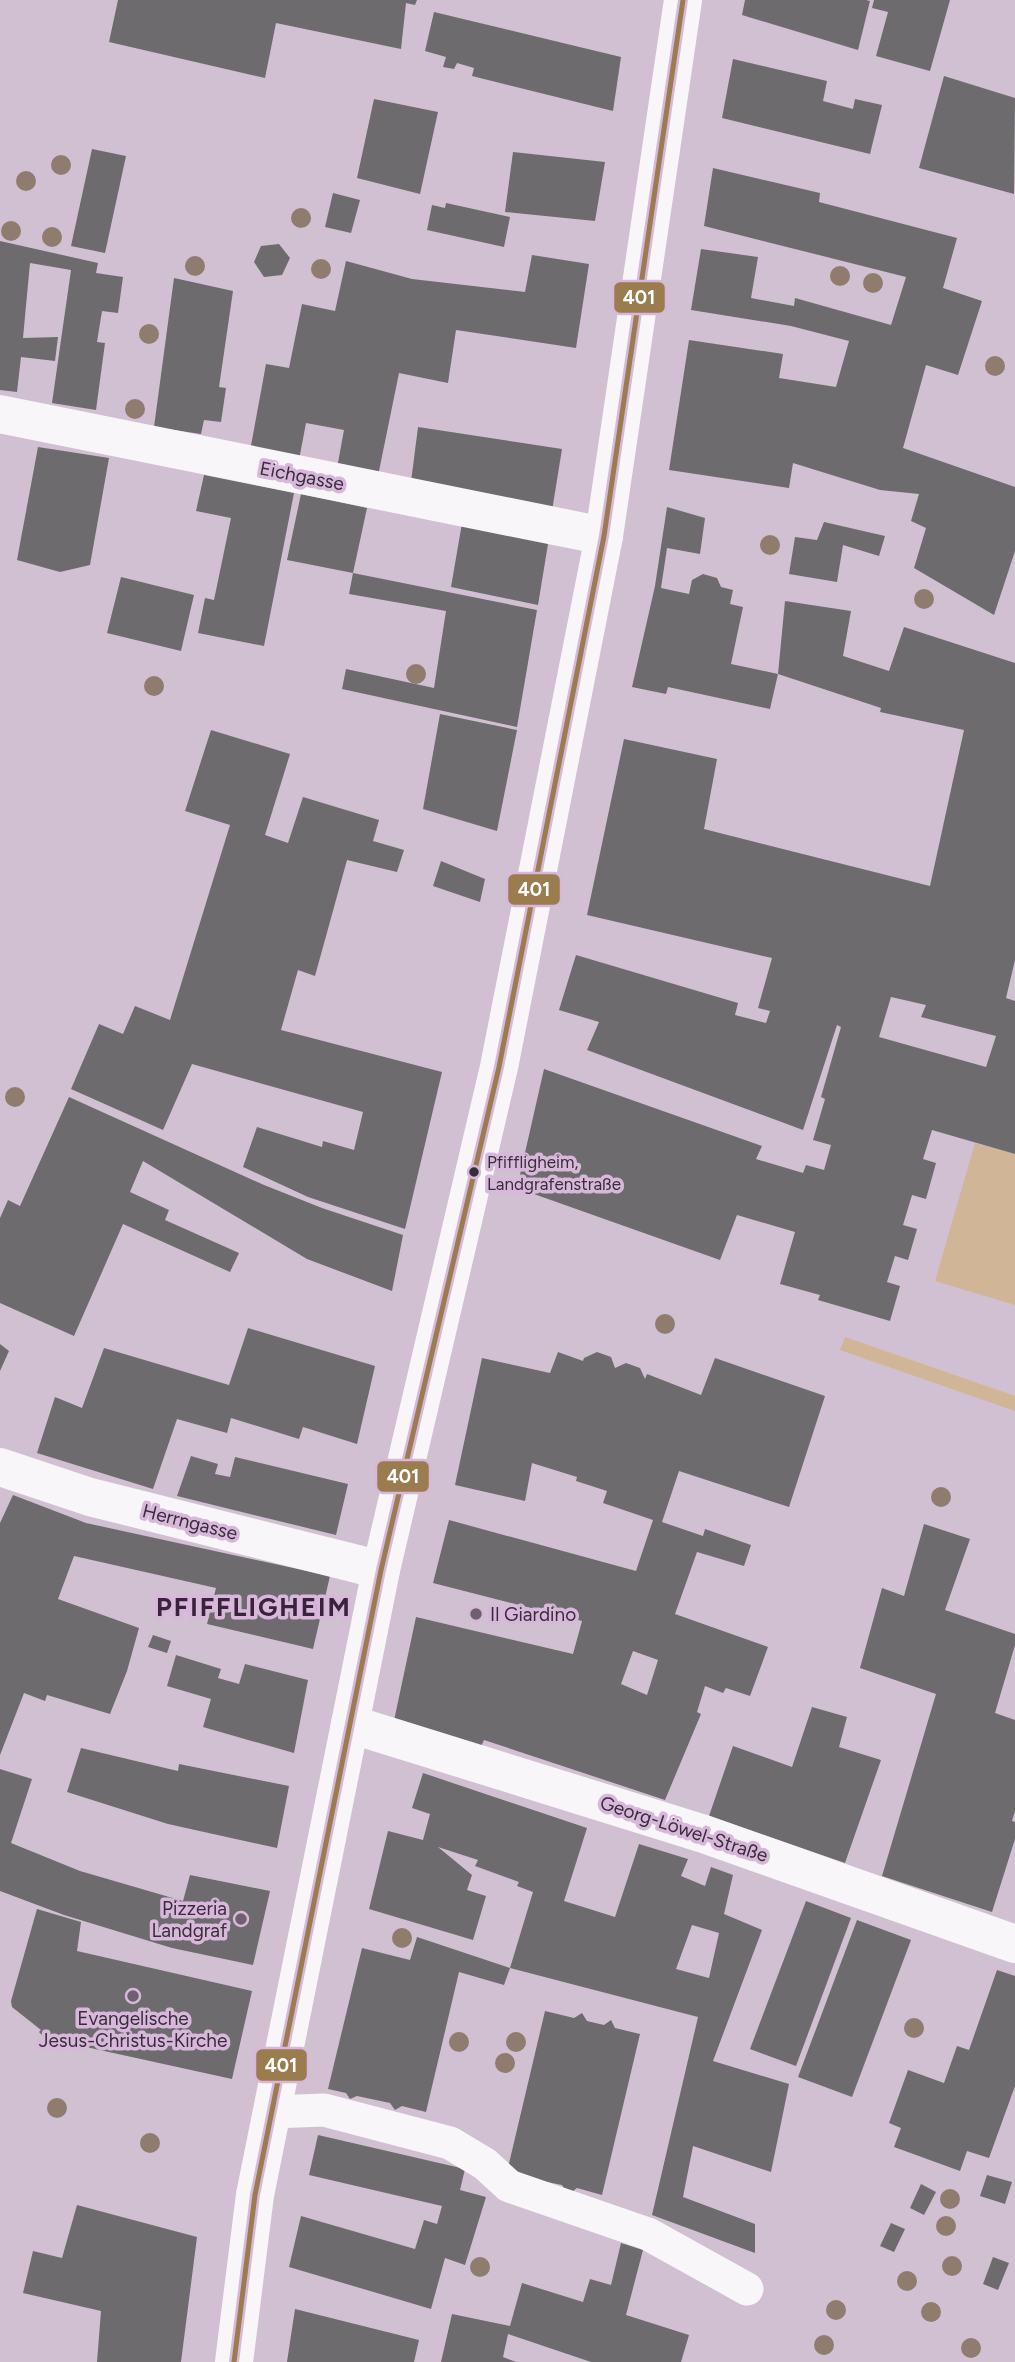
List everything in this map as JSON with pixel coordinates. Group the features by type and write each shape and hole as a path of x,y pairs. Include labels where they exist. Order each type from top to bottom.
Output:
{"street":[{"path":"234,2362 255,2195 381,1570 499,1067 604,536 683,0"},
{"name":"Eichgasse","path":"0,414 604,536"},
{"name":"Herrngasse","path":"0,1468 90,1497 381,1570"},
{"name":"Georg-Löwel-Straße","path":"350,1724 704,1834 1015,1944"}],"lane":[{"path":"272,2112 324,2110 450,2143 485,2164 509,2186 648,2234 747,2289"}],"shaded area":[{"path":"975,1143 1015,1154 1015,1305 935,1281"},
{"path":"845,1337 1015,1396 1015,1411 840,1350"}],"building":[{"path":"118,0 417,0 415,5 406,3 401,49 276,23 265,78 109,42"},
{"path":"745,0 870,1 858,50 742,15"},
{"path":"874,0 950,0 930,71 876,56 888,12 872,8"},
{"path":"434,12 621,57 613,111 472,76 474,68 457,63 454,69 443,67 446,57 425,51"},
{"path":"733,59 827,81 823,101 853,109 855,99 882,105 870,154 722,118"},
{"path":"944,76 1015,98 1014,194 919,168"},
{"path":"374,99 438,112 420,194 357,178"},
{"path":"92,149 126,156 105,253 71,246"},
{"path":"513,152 605,162 595,221 505,212"},
{"path":"713,168 820,193 819,202 957,238 943,288 982,301 958,375 926,365 903,448 1015,487 1015,551 994,615 914,568 926,528 911,521 919,494 880,490 793,463 789,488 669,470 689,340 783,354 779,378 836,387 849,341 791,326 691,310 701,249 758,257 751,298 794,306 795,298 891,325 906,277 704,226"},
{"path":"333,193 360,200 351,233 325,227"},
{"path":"446,203 510,217 504,247 427,230 432,205 445,208"},
{"path":"0,241 98,263 96,273 123,277 118,313 102,311 97,342 105,343 96,410 52,403 71,270 30,263 23,338 58,337 55,361 21,357 17,392 0,390"},
{"path":"279,244 290,258 282,275 264,277 254,262 261,246"},
{"path":"532,255 589,264 576,348 456,330 448,383 399,373 378,476 337,468 344,430 306,423 299,460 250,451 266,364 289,368 302,304 335,311 346,261 412,279 525,292"},
{"path":"174,278 233,291 219,387 226,388 221,422 204,420 201,434 154,427"},
{"path":"418,427 562,449 552,511 411,482"},
{"path":"38,447 109,458 90,565 60,572 17,560"},
{"path":"204,475 294,493 264,646 198,633 205,598 214,600 231,518 196,511"},
{"path":"301,494 367,508 353,573 287,560"},
{"path":"667,507 705,518 700,554 667,548 661,588 689,594 692,580 703,574 717,578 721,587 733,590 730,604 743,607 731,664 778,674 770,709 668,687 666,694 632,687 655,586"},
{"path":"824,522 885,536 879,556 843,545 837,582 789,574 795,537 817,540"},
{"path":"462,523 549,538 538,605 451,587"},
{"path":"353,573 537,610 517,727 342,689 346,669 434,688 446,611 349,594"},
{"path":"121,577 194,595 181,651 107,633"},
{"path":"785,601 851,611 843,656 889,671 904,627 1015,663 1015,960 1006,998 1015,1001 1015,1154 932,1130 923,1159 936,1163 926,1199 912,1195 903,1225 917,1229 908,1260 895,1256 887,1282 900,1286 890,1321 818,1300 820,1295 780,1284 795,1232 737,1215 720,1260 517,1188 544,1069 762,1146 756,1159 803,1173 806,1165 824,1170 831,1145 813,1140 825,1099 821,1097 841,1027 837,1025 803,1130 587,1050 599,1022 559,1010 576,955 738,1003 735,1015 766,1023 770,1011 758,1008 772,958 587,915 624,739 717,759 704,829 930,886 964,730 880,712 881,708 778,674","holes":["891,997 926,1005 921,1017 996,1036 986,1067 879,1037"]},
{"path":"440,714 517,730 497,831 423,809"},
{"path":"211,730 290,754 265,835 288,843 303,797 379,820 373,841 404,850 397,872 347,860 315,976 298,970 281,1030 442,1072 405,1229 308,1197 243,1167 257,1127 322,1147 323,1141 354,1150 363,1112 192,1064 163,1130 71,1089 99,1024 123,1034 135,1006 170,1020 230,825 185,811"},
{"path":"441,861 485,879 480,902 433,886"},
{"path":"69,1097 264,1185 403,1235 392,1291 307,1259 143,1161 130,1192 169,1210 165,1220 239,1253 230,1272 123,1224 74,1336 0,1303 0,1218 8,1200 20,1206"},
{"path":"248,1328 375,1366 357,1444 303,1427 299,1439 231,1418 227,1433 177,1419 153,1489 37,1453 55,1397 82,1408 104,1348 229,1385"},
{"path":"0,1344 9,1351 0,1371"},
{"path":"558,1352 583,1361 597,1352 611,1357 615,1368 626,1363 640,1368 645,1379 647,1374 701,1395 715,1358 825,1396 789,1507 679,1471 662,1522 703,1536 705,1529 751,1545 744,1566 697,1552 675,1614 768,1647 750,1696 726,1688 723,1693 705,1686 697,1712 701,1714 665,1800 484,1740 477,1755 392,1730 416,1617 573,1654 582,1621 433,1583 449,1520 636,1571 653,1520 603,1503 607,1491 576,1481 577,1477 532,1463 525,1501 455,1485 482,1358 550,1373","holes":["633,1651 658,1660 647,1695 621,1684"]},
{"path":"191,1456 218,1464 215,1474 230,1477 235,1457 348,1484 336,1535 177,1496"},
{"path":"13,1495 86,1523 330,1576 313,1649 207,1624 216,1588 74,1556 58,1599 139,1628 127,1671 110,1714 47,1695 45,1701 24,1693 0,1755 0,1523"},
{"path":"924,1524 970,1539 945,1610 1015,1634 1015,1645 995,1713 1015,1720 1015,1811 1012,1821 1015,1822 1015,1839 992,1912 882,1876 936,1694 860,1668 882,1588 904,1596"},
{"path":"153,1635 171,1641 167,1653 148,1647"},
{"path":"176,1655 221,1669 218,1678 239,1684 245,1664 308,1680 294,1753 203,1727 211,1699 167,1686"},
{"path":"812,1707 847,1717 839,1747 881,1760 845,1863 709,1816 733,1746 792,1767"},
{"path":"81,1748 178,1771 179,1764 289,1786 277,1848 168,1824 67,1792"},
{"path":"0,1769 32,1779 11,1843 80,1871 183,1901 190,1875 270,1891 253,1965 172,1948 64,1915 0,1891"},
{"path":"423,1773 587,1828 564,1901 615,1917 639,1844 688,1859 681,1876 705,1886 711,1867 733,1875 724,1914 762,1930 713,2061 789,2084 771,2172 693,2146 683,2197 755,2224 755,2253 652,2215 698,2017 510,1968 533,1892 517,1886 519,1882 475,1866 478,1860 438,1847 472,1875 467,1890 486,1896 473,1940 369,1909 388,1831 423,1840 430,1814 412,1808","holes":["692,1925 719,1933 709,1978 676,1969"]},
{"path":"806,1901 851,1918 796,2066 750,2049"},
{"name":"Evangelische Jesus-Christus-Kirche","path":"37,1909 81,1922 77,1951 252,1991 232,2079 45,2038 39,2032 41,2030 12,2007 11,2001"},
{"path":"857,1920 911,1940 852,2097 798,2077"},
{"path":"417,1937 510,1968 504,1985 459,1972 426,2112 402,2106 395,2110 390,2103 357,2096 350,2099 346,2093 328,2089 362,1948 410,1960"},
{"path":"997,1970 1015,1976 1015,2086 989,2158 967,2151 960,2171 894,2147 901,2128 889,2123 908,2070 944,2083 957,2046 969,2050"},
{"path":"545,2011 574,2018 582,2013 587,2021 604,2025 611,2020 615,2028 640,2034 602,2195 577,2188 568,2195 562,2185 547,2182 539,2187 507,2172"},
{"path":"318,2135 465,2169 460,2190 486,2197 465,2265 445,2258 431,2309 289,2267 301,2216 415,2249 424,2220 437,2224 442,2206 309,2175"},
{"path":"987,2175 1012,2182 1005,2204 980,2196"},
{"path":"921,2184 936,2192 924,2215 910,2208"},
{"path":"77,2205 197,2237 181,2362 97,2362 101,2311 23,2293 33,2251 62,2258"},
{"path":"891,2223 905,2229 894,2252 880,2246"},
{"path":"621,2243 643,2250 626,2315 689,2335 681,2362 591,2362 508,2334 503,2357 516,2362 441,2362 452,2314 510,2326 522,2283 583,2302 590,2279 611,2285"},
{"path":"993,2257 1009,2263 998,2290 983,2284"},
{"path":"295,2309 419,2340 414,2362 287,2362"}],"transit line":[{"name":"401","path":"234,2362 255,2195 381,1570 499,1067 604,536 683,0"}],"place":[{"name":"Pfiffligheim, Landgrafenstraße","path":"474,1172"},
{"name":"Il Giardino","path":"476,1614"},
{"name":"Pizzeria Landgraf","path":"241,1919"},
{"name":"Evangelische Jesus-Christus-Kirche","path":"133,1996"}],"district":[{"name":"PFIFFLIGHEIM","path":"254,1607"}]}
